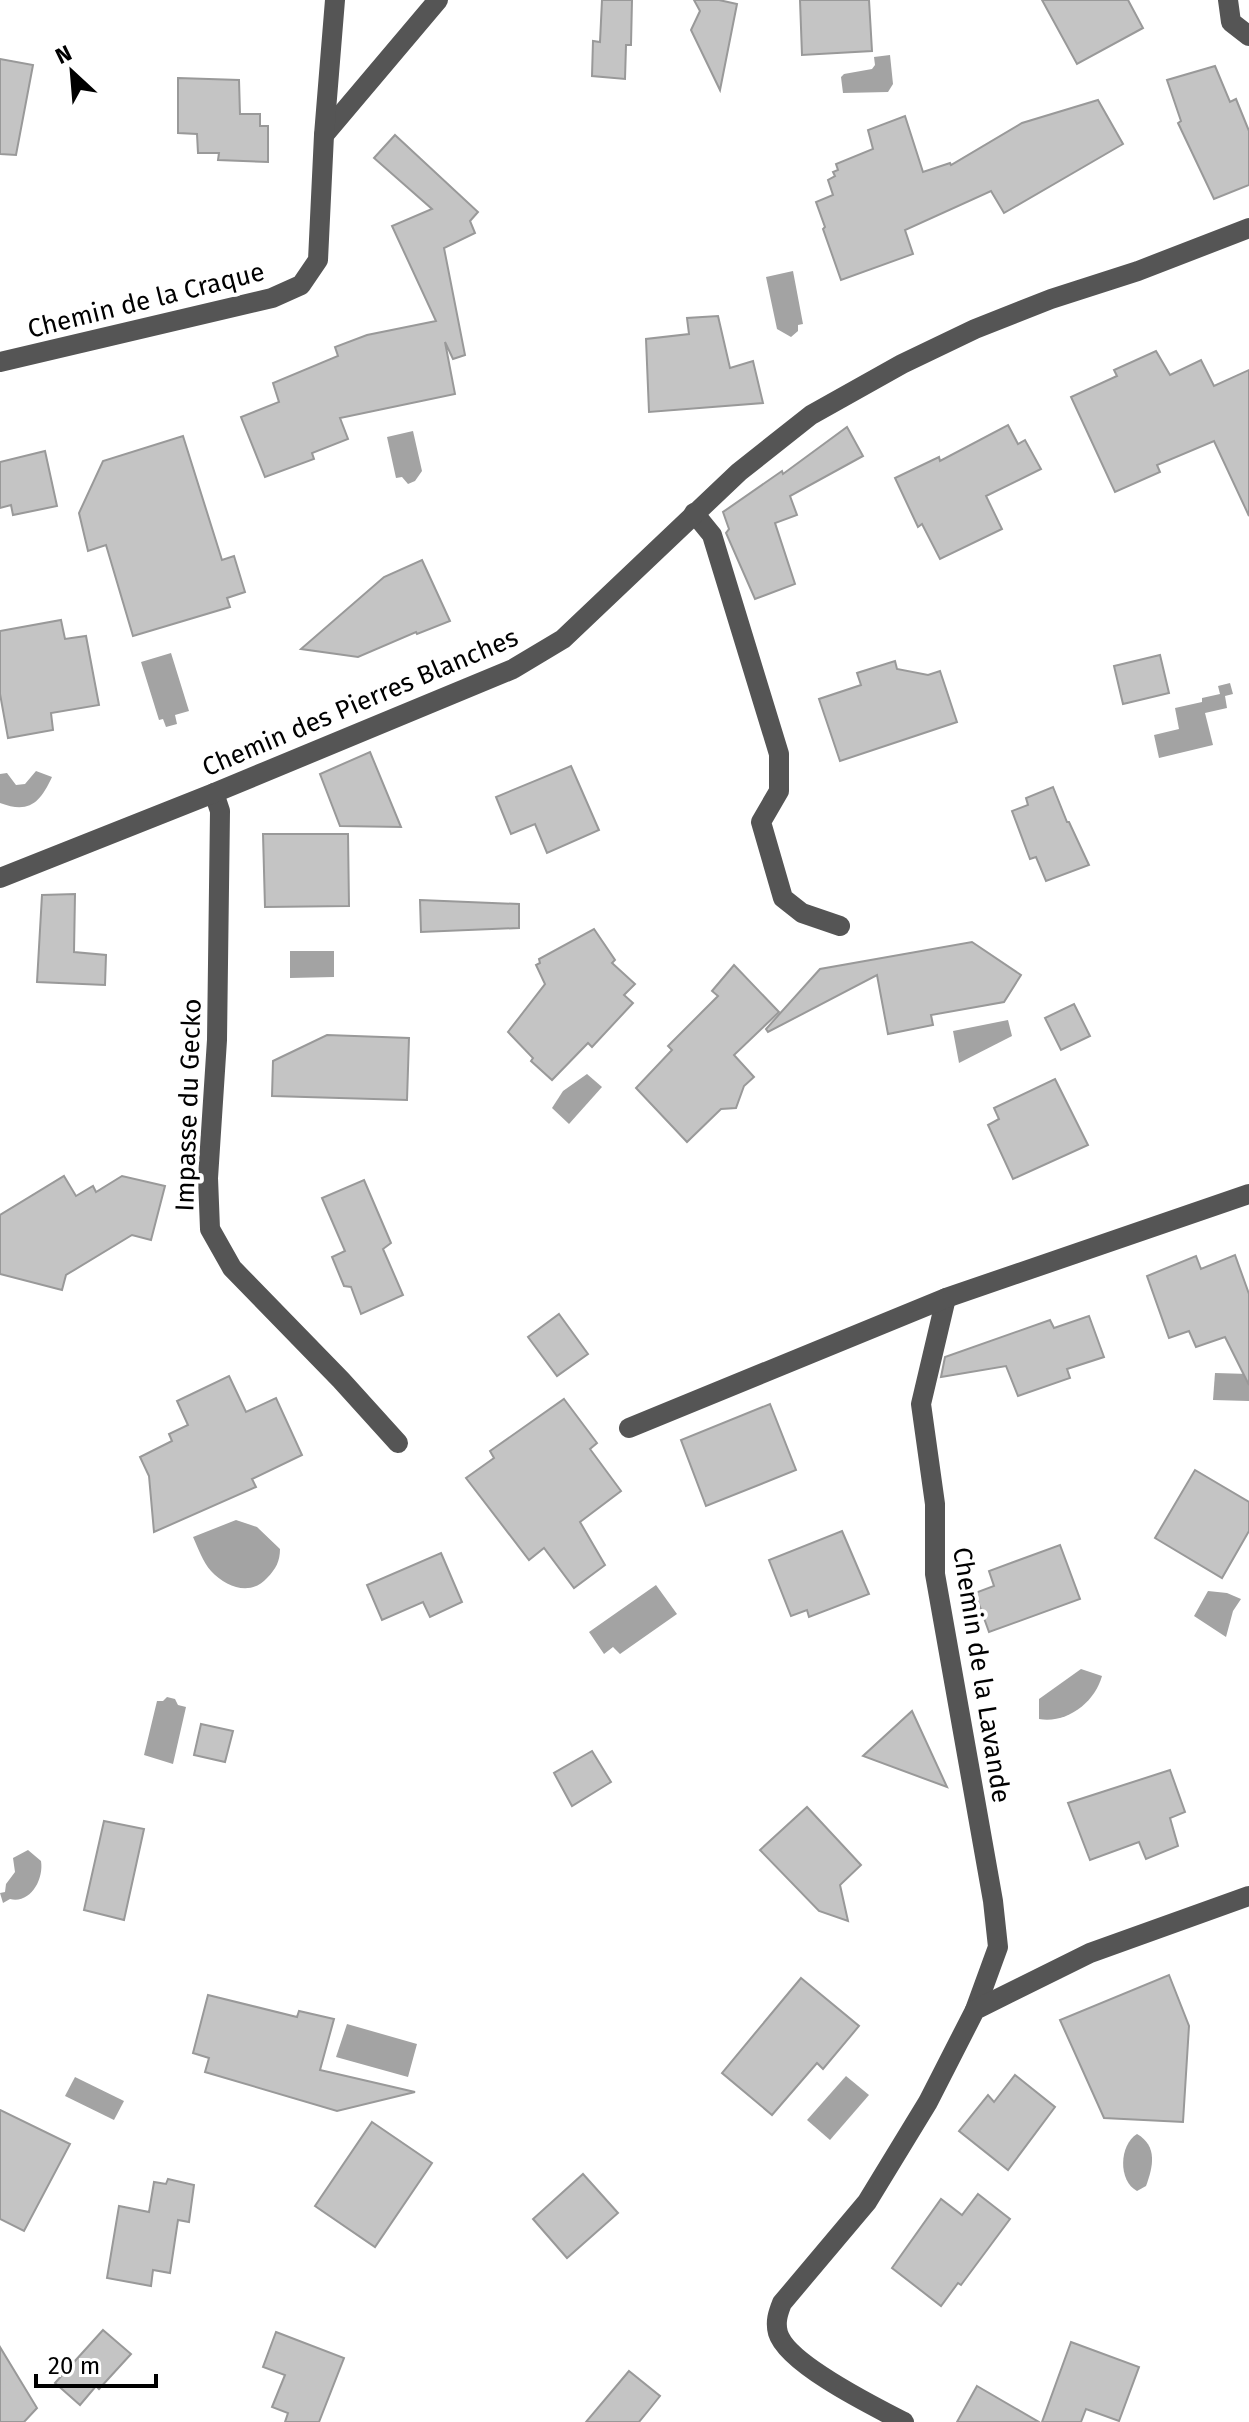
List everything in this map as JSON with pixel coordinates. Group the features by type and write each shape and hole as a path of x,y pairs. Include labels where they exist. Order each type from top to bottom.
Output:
{"street":[{"name":"Chemin de la Craque","path":"0,362 272,298 301,285 318,260 335,0"},
{"path":"324,135 438,0"},
{"path":"1228,0 1231,22 1249,36"},
{"name":"Chemin des Pierres Blanches","path":"0,878 513,669 563,639 739,472 811,415 902,364 975,329 1249,228"},
{"path":"694,513 712,535 779,754 779,791 761,822 783,898 802,913 840,926"},
{"name":"Impasse du Gecko","path":"214,793 220,811 217,1040 208,1178 210,1229 232,1268 398,1443"},
{"path":"629,1428 946,1298 1249,1194"},
{"name":"Chemin de la Lavande","path":"904,2422 869,2404 793,2354 779,2334 777,2317 782,2303 867,2202 928,2102 975,2010 998,1947 993,1901 935,1574 935,1504 921,1404 946,1298"},
{"path":"975,2010 1090,1953 1249,1896"}],"shaded area":[{"path":"890,55 893,84 888,92 843,93 841,77 844,74 872,69 874,57"},
{"path":"793,271 803,324 798,325 798,331 791,337 777,329 766,277"},
{"path":"413,431 422,471 415,481 408,484 402,477 396,478 387,437"},
{"path":"171,653 189,711 175,715 177,724 166,727 163,719 159,720 141,662"},
{"path":"1230,683 1233,694 1225,696 1227,708 1205,713 1213,745 1159,758 1154,735 1179,729 1175,708 1220,694 1218,686"},
{"path":"36,771 52,777 38,800 19,807 0,803 0,774 7,773 16,785 25,784"},
{"path":"290,951 334,951 334,977 290,978"},
{"path":"1008,1020 1012,1036 959,1063 953,1031"},
{"path":"587,1074 602,1087 569,1124 552,1108 563,1091"},
{"path":"1215,1373 1249,1374 1249,1401 1213,1400"},
{"path":"236,1520 257,1527 280,1549 273,1571 254,1587 239,1588 217,1577 193,1537"},
{"path":"656,1585 677,1614 620,1654 613,1647 604,1654 589,1632"},
{"path":"1208,1591 1227,1593 1241,1599 1233,1611 1226,1637 1194,1616"},
{"path":"1081,1669 1102,1676 1093,1694 1069,1714 1049,1720 1039,1719 1039,1699"},
{"path":"167,1697 186,1707 173,1764 144,1755 157,1701"},
{"path":"28,1850 41,1861 38,1883 24,1898 3,1903 0,1893 5,1892 6,1884 15,1872 13,1858"},
{"path":"347,2024 417,2044 408,2077 336,2057"},
{"path":"846,2076 869,2095 830,2140 807,2120"},
{"path":"75,2077 124,2101 114,2120 65,2096"},
{"path":"1137,2134 1148,2145 1152,2157 1146,2186 1137,2191 1126,2179 1123,2163 1127,2146"}],"building":[{"path":"602,0 632,0 631,45 626,45 625,79 592,76 593,41 600,42"},
{"path":"694,0 737,4 720,90 691,30 700,11"},
{"path":"800,0 869,0 872,51 802,55"},
{"path":"1042,0 1128,0 1143,28 1077,64"},
{"path":"0,59 33,65 16,155 0,154"},
{"path":"1215,66 1230,102 1236,99 1249,131 1249,185 1214,199 1178,123 1181,121 1167,80"},
{"path":"178,78 239,80 240,114 260,114 260,126 268,126 268,162 218,160 219,153 198,153 197,134 178,133"},
{"path":"1098,100 1123,144 1004,213 991,191 905,230 913,254 841,280 816,202 833,195 828,180 838,170 836,164 873,149 868,130 905,116 923,172 951,165 1022,123"},
{"path":"395,135 478,212 470,221 475,233 444,248 465,355 453,359 445,342 455,394 340,418 348,439 312,453 314,459 265,477 241,417 279,402 273,383 338,356 335,347 367,335 436,321 392,226 432,209 374,158"},
{"path":"718,316 730,368 753,361 763,403 649,412 646,339 689,334 687,318"},
{"path":"1156,351 1170,375 1201,360 1214,386 1249,370 1249,516 1214,441 1157,465 1160,472 1115,492 1071,397 1117,376 1114,370"},
{"path":"1008,425 1018,444 1025,440 1041,469 986,496 1002,529 940,559 922,524 918,527 895,478 939,457 940,461"},
{"path":"847,427 863,456 790,496 797,515 775,523 795,584 755,599 726,533 729,529 723,512 782,471 783,474"},
{"path":"183,436 222,560 234,556 245,592 227,598 230,607 133,636 106,545 88,551 79,513 103,461"},
{"path":"45,451 57,506 13,515 11,505 0,508 0,462"},
{"path":"422,560 450,621 358,657 301,649 384,577"},
{"path":"61,620 65,639 86,636 99,705 51,713 53,730 8,738 0,694 0,631"},
{"path":"1160,655 1169,693 1123,704 1114,666"},
{"path":"895,661 897,669 928,675 940,671 957,722 840,761 819,699 861,685 857,673"},
{"path":"370,752 401,827 340,826 320,774"},
{"path":"571,766 599,830 547,853 535,824 511,834 496,797"},
{"path":"1053,787 1089,865 1046,881 1036,857 1030,859 1012,811 1028,805 1026,798"},
{"path":"263,834 348,834 349,906 265,907"},
{"path":"75,894 74,952 106,955 105,985 37,982 42,895"},
{"path":"420,900 519,904 519,928 421,932"},
{"path":"594,929 615,960 612,963 635,984 624,995 633,1003 592,1047 588,1043 552,1080 531,1061 533,1058 508,1032 545,984 536,965 540,963 539,959"},
{"path":"972,942 1021,975 1004,1002 931,1015 933,1025 888,1034 877,975 768,1032 766,1029 820,969"},
{"path":"734,965 779,1012 734,1055 754,1077 744,1086 736,1108 721,1109 687,1142 636,1088 672,1050 668,1046 718,996 712,991"},
{"path":"1074,1004 1090,1036 1061,1050 1045,1018"},
{"path":"327,1035 409,1038 407,1100 272,1096 273,1061"},
{"path":"1055,1079 1088,1145 1013,1179 988,1125 999,1119 994,1108"},
{"path":"64,1176 76,1196 93,1186 96,1192 122,1176 165,1186 151,1240 132,1235 66,1275 62,1290 0,1274 0,1215"},
{"path":"364,1180 391,1243 383,1249 403,1295 361,1314 351,1287 344,1286 332,1257 345,1251 322,1198"},
{"path":"1235,1255 1249,1294 1249,1385 1225,1337 1196,1347 1189,1331 1169,1338 1147,1276 1196,1256 1201,1269"},
{"path":"559,1314 588,1354 557,1376 528,1337"},
{"path":"1089,1316 1104,1357 1067,1369 1070,1378 1018,1396 1006,1366 941,1377 945,1357 1050,1320 1054,1328"},
{"path":"229,1376 246,1412 276,1398 302,1455 252,1479 256,1487 154,1532 149,1476 140,1457 172,1441 169,1434 188,1425 177,1401"},
{"path":"564,1399 597,1443 590,1449 621,1491 580,1522 605,1565 574,1588 544,1548 529,1560 466,1478 494,1458 490,1451"},
{"path":"770,1404 796,1470 706,1506 681,1440"},
{"path":"1195,1470 1249,1502 1249,1531 1222,1578 1155,1538"},
{"path":"842,1531 869,1594 809,1617 807,1610 791,1616 769,1560"},
{"path":"1060,1545 1080,1599 989,1632 975,1593 994,1586 989,1571"},
{"path":"441,1553 462,1602 430,1617 423,1602 382,1620 367,1585"},
{"path":"912,1711 947,1787 863,1756"},
{"path":"201,1724 233,1731 225,1762 194,1755"},
{"path":"592,1751 611,1782 572,1806 554,1773"},
{"path":"1170,1770 1185,1812 1170,1818 1178,1846 1146,1859 1139,1842 1090,1860 1068,1803"},
{"path":"807,1807 861,1865 840,1885 848,1921 819,1911 760,1850"},
{"path":"104,1821 144,1829 124,1920 84,1910"},
{"path":"1169,1975 1189,2026 1183,2122 1104,2118 1060,2020"},
{"path":"801,1978 859,2026 823,2069 817,2063 772,2115 722,2073"},
{"path":"208,1995 297,2017 299,2011 334,2019 320,2070 415,2092 337,2111 205,2072 209,2058 193,2053"},
{"path":"1015,2075 1055,2107 1008,2170 959,2131 988,2095 994,2102"},
{"path":"0,2110 70,2144 24,2231 0,2219"},
{"path":"372,2122 432,2163 375,2247 315,2206"},
{"path":"583,2174 618,2213 567,2258 533,2219"},
{"path":"168,2179 194,2185 189,2222 178,2220 170,2273 153,2270 151,2286 107,2278 119,2206 149,2212 154,2182 166,2184"},
{"path":"978,2194 1010,2219 961,2285 958,2283 941,2306 892,2268 941,2199 962,2215"},
{"path":"103,2330 131,2354 80,2405 55,2383"},
{"path":"276,2332 344,2358 319,2422 285,2422 288,2413 272,2407 285,2375 263,2367"},
{"path":"1071,2342 1139,2367 1119,2421 1086,2409 1081,2422 1042,2422"},
{"path":"0,2347 37,2408 24,2422 0,2422"},
{"path":"629,2371 660,2396 639,2422 586,2422"},
{"path":"977,2386 1039,2422 957,2422"}]}
